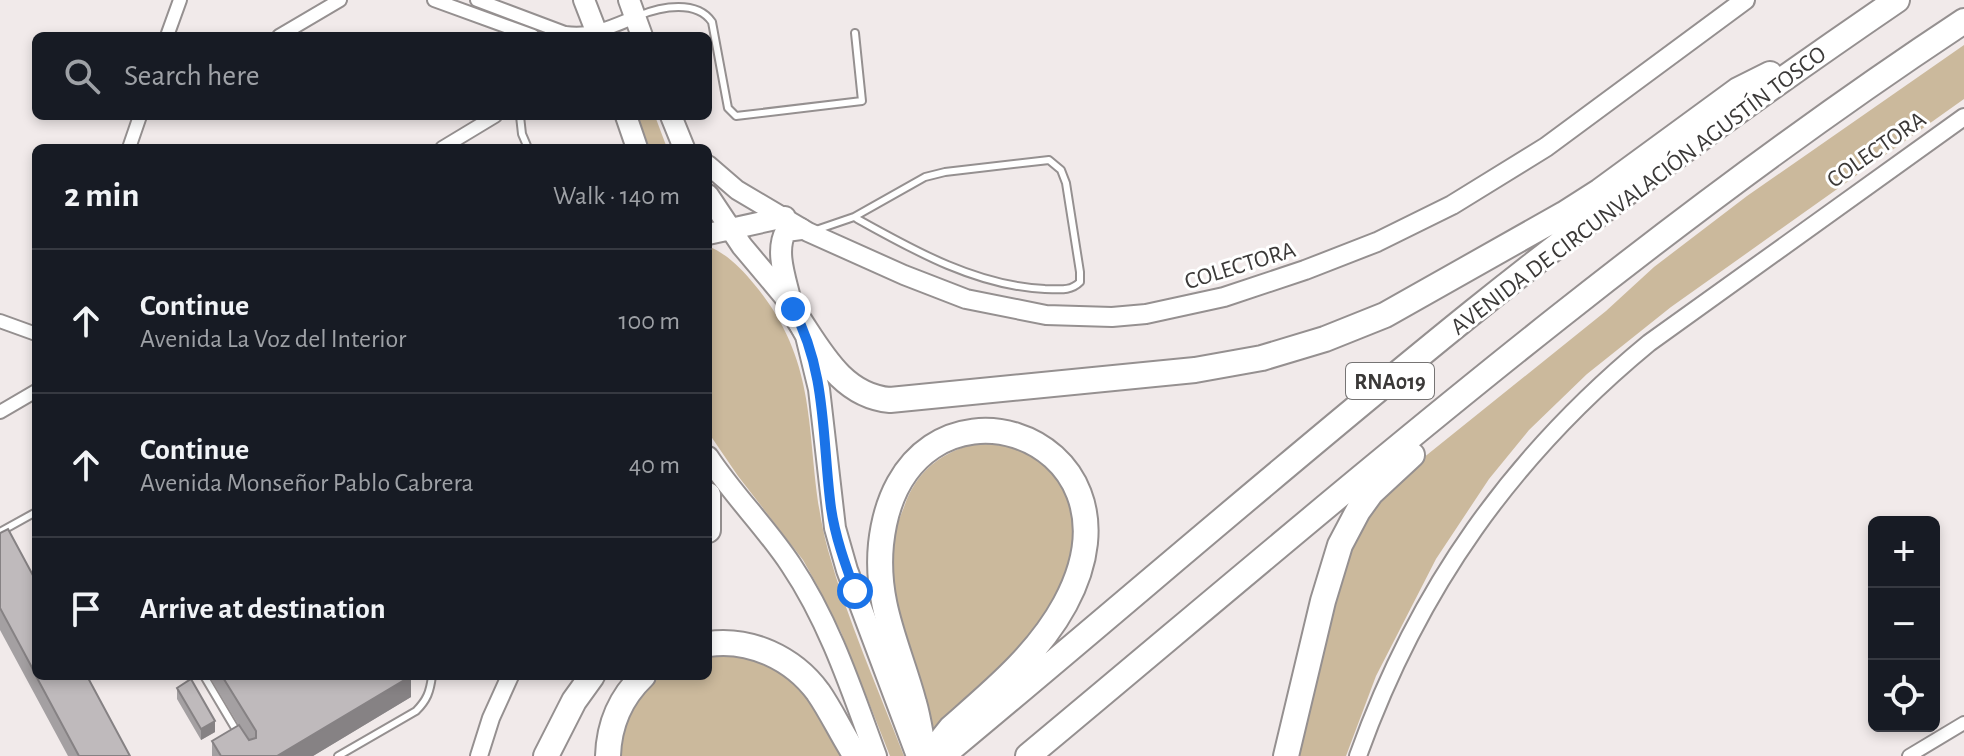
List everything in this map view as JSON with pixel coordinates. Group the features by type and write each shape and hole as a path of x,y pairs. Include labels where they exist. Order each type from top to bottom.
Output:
{"highway":[{"name":"AVENIDA DE CIRCUNVALACIÓN AGUSTÍN TOSCO","path":"950,743 1471,313 1647,177 1897,0"},
{"name":"RNA019","path":"1028,756 1538,332 1794,138 1964,21"},
{"path":"796,315 840,376 860,392 882,399 1171,373 1262,358 1356,328 1443,284 1581,204 1738,90 1840,39"},
{"path":"1286,756 1332,569 1340,545 1358,511 1396,468 1559,336 1657,240"},
{"path":"980,430 1010,433 1046,450 1073,481 1084,509 1085,549 1071,593 1042,638 950,743 927,756 914,702 892,640 882,595 881,544 887,512 908,469 932,446 980,430"},
{"path":"712,644 753,647 790,664 817,690 856,756"},
{"path":"546,756 574,701 589,680"},
{"path":"608,756 613,722 621,703 640,680"}],"main road":[{"path":"584,0 596,32"},
{"name":"COLECTORA","path":"712,168 737,190 798,226 966,299 1022,311 1078,317 1112,317 1180,308 1262,286 1341,257 1452,205 1546,147 1745,0"},
{"path":"627,120 636,144"},
{"path":"673,120 682,144"},
{"path":"674,120 692,144"},
{"path":"712,201 730,230 776,285 796,315"},
{"path":"712,233 798,226"},
{"path":"798,226 786,231 781,243 782,263 796,315 812,352 819,389 831,510 838,539 917,756"},
{"path":"712,462 787,559 817,609 876,756"}],"street":[{"path":"168,32 180,0"},
{"path":"286,32 340,0"},
{"path":"434,0 522,32"},
{"path":"477,0 562,32"},
{"path":"602,32 635,18"},
{"name":"COLECTORA","path":"1358,756 1385,683 1452,559 1507,484 1565,417 1661,333 1964,117"},
{"path":"130,144 139,120"},
{"path":"449,144 488,120"},
{"path":"0,321 32,333"},
{"path":"0,412 32,393"},
{"path":"479,756 491,718 508,680"},
{"path":"1909,756 1964,723"}],"lane":[{"path":"635,18 661,6 682,4 699,7 708,13 728,108 736,116 862,101 855,33"},
{"path":"520,120 526,144"},
{"path":"798,226 854,217 925,177 1049,160 1061,170 1066,183 1080,282 1067,290 1033,288 991,280 919,253 854,217"},
{"path":"0,532 32,514"},
{"path":"206,680 243,743"},
{"path":"338,756 416,711 425,702 431,680"}],"shaded area":[{"path":"1964,45 1964,99 1671,307 1587,374 1529,430 1489,479 1436,559 1376,676 1346,756 1293,756 1338,574 1358,530 1392,483 1606,311 1654,267 1747,196"},
{"path":"639,120 656,120 666,144 647,144"},
{"path":"712,248 733,262 754,284 777,316 793,348 808,412 820,514 828,550 854,628 904,756 890,756 841,632 803,560 712,438"},
{"path":"979,443 1015,447 1047,465 1069,497 1075,545 1053,603 1026,642 934,728 902,636 892,584 892,542 909,494 923,473 953,451"},
{"path":"728,654 751,659 785,676 811,703 843,756 619,756 632,712 652,684 656,680 712,680 712,656"}],"building":[{"path":"8,529 32,574 32,668 0,608 0,533"},
{"path":"38,680 89,680 130,756 79,756"},
{"path":"192,680 215,721 201,729 177,688"},
{"path":"224,680 404,680 277,756 221,756 212,741 239,725 249,740 256,738 256,731"}],"route":[{"path":"793,309 812,352 825,432 831,510 855,591"}]}
